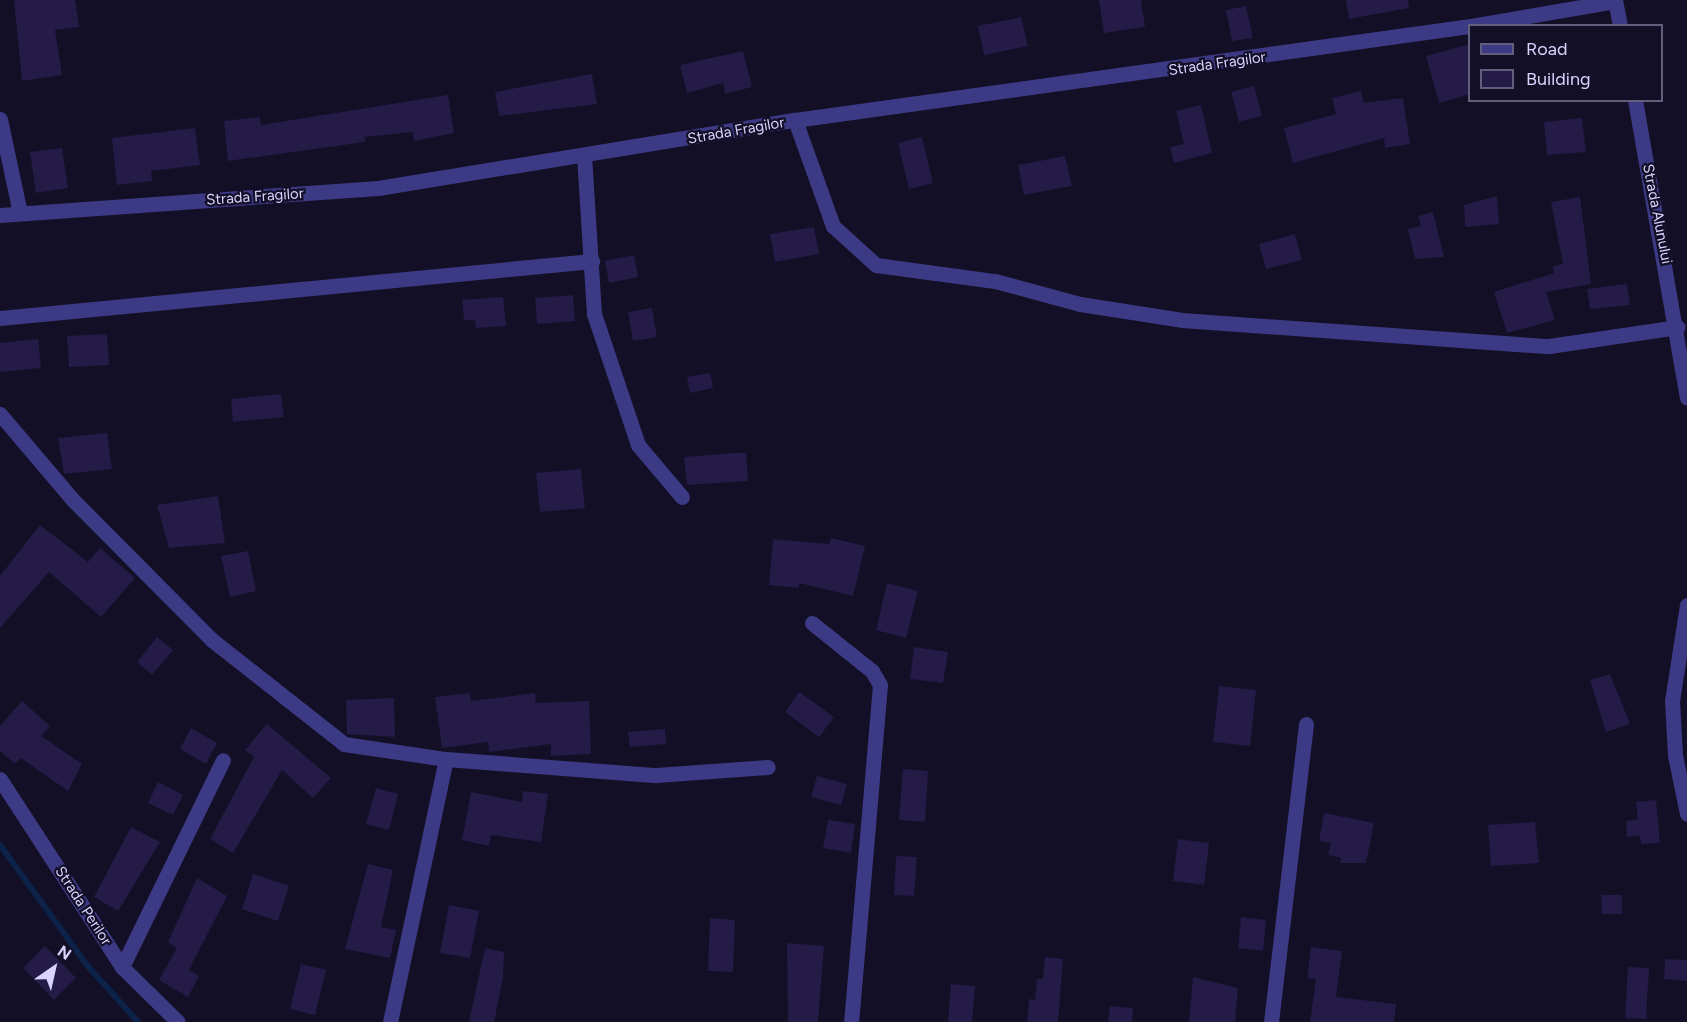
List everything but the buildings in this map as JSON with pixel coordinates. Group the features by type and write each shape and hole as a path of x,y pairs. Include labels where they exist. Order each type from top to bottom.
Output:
{"street":[{"path":"1615,0 1620,24"},
{"name":"Strada Fragilor","path":"1481,24 1615,0"},
{"name":"Strada Fragilor","path":"0,215 378,188 795,120 1468,26"},
{"name":"Strada Alunului","path":"1635,102 1678,327 1687,397"},
{"path":"0,119 20,213"},
{"path":"795,120 833,226 876,265 995,281 1080,304 1182,320 1549,346 1678,327"},
{"path":"584,155 594,314 638,445 682,497"},
{"path":"0,318 592,261"},
{"path":"0,414 72,499 212,640 324,731 356,748 446,759 656,775 768,767"},
{"path":"1687,605 1672,701 1675,754 1687,814"},
{"path":"812,623 873,671 880,685 851,1022"},
{"path":"1271,1022 1306,724"},
{"path":"390,1022 446,759"},
{"path":"122,967 223,760"},
{"name":"Strada Perilor","path":"3,791 122,967 178,1022"}],"waterway":[{"path":"0,845 86,964 138,1022"}]}
